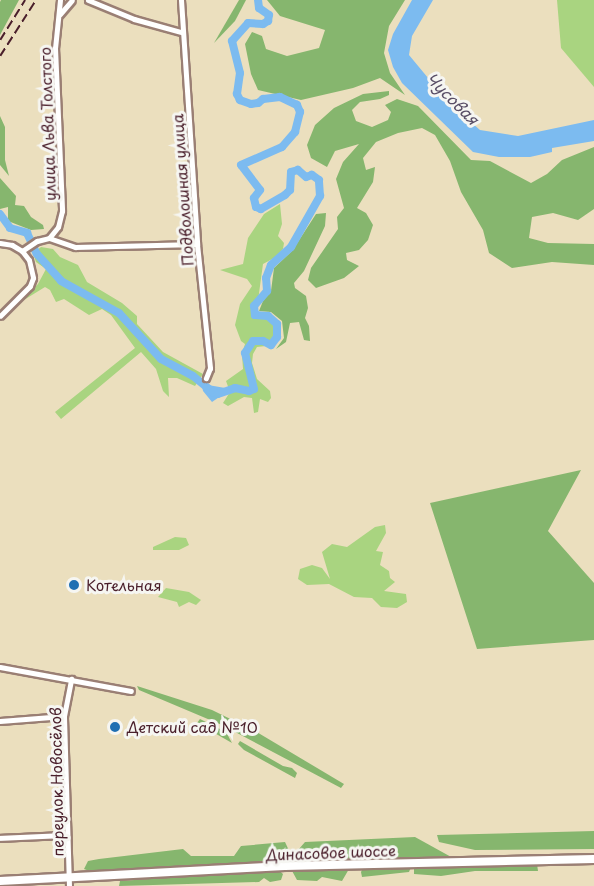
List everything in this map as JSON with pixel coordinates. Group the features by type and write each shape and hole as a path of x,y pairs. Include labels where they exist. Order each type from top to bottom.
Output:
{"street":[{"name":"улица Льва Толстого","path":"49,238 58,227 62,211 55,48 60,0"},
{"path":"60,14 72,0"},
{"path":"88,0 134,19 182,32"},
{"name":"Подволошная улица","path":"181,0 197,244 210,368 206,378"},
{"path":"22,251 31,244 49,238 75,247 197,244"},
{"path":"0,243 12,245 22,251 32,270 30,286 0,316"},
{"path":"0,667 131,691"},
{"name":"переулок Новосёлов","path":"69,886 64,716 70,679"},
{"path":"0,721 64,716"},
{"path":"0,838 67,835"},
{"name":"Динасовое шоссе","path":"0,881 11,883 69,876 285,867 594,859"}],"green space":[{"path":"1,0 19,0 0,35 0,2"},
{"path":"239,0 246,0 235,21 214,43"},
{"path":"267,0 405,0 389,26 384,53 390,73 405,95 380,78 353,88 301,100 258,90 251,74 245,44 252,32 262,36 266,49 287,56 319,48 325,30 280,16"},
{"path":"557,0 594,0 594,87 561,48"},
{"path":"389,91 389,95 380,99 360,102 352,110 356,121 372,127 388,120 391,112 385,105 397,99 418,106 471,160 490,161 531,183 547,174 562,160 594,147 594,209 578,220 553,213 532,217 529,238 548,243 594,244 594,265 552,262 512,268 489,253 483,230 461,192 450,161 435,135 422,128 398,133 376,142 363,158 366,170 375,167 373,182 357,208 366,213 373,225 368,240 359,250 346,253 347,260 359,266 344,278 316,288 308,280 311,268 338,229 337,217 344,208 336,179 343,162 359,144 335,151 327,167 311,158 307,145 315,125 334,108 363,94"},
{"path":"0,116 5,127 5,160 9,176 0,165"},
{"path":"0,178 16,196 15,205 24,206 31,217 43,225 44,229 31,230 8,221 8,207 0,209"},
{"path":"280,204 282,224 278,236 284,243 283,249 276,257 263,264 257,308 258,313 275,318 280,330 275,345 257,347 253,354 252,363 257,379 270,391 271,398 268,402 260,399 258,412 254,413 252,398 244,397 228,406 223,403 230,392 226,381 243,369 242,354 245,344 241,341 235,325 240,304 252,286 247,279 220,270 243,264 248,238 264,214"},
{"path":"326,213 325,226 304,271 294,283 295,288 306,296 308,308 305,318 309,326 310,341 304,340 299,322 290,323 286,342 276,349 284,338 282,321 271,312 259,311 271,291 274,268 292,251 316,214"},
{"path":"41,247 53,249 60,257 78,265 87,282 122,303 137,316 137,324 163,352 203,374 195,386 177,378 168,378 169,397 163,391 156,369 141,352 61,419 55,412 135,348 111,315 102,309 89,315 64,299 56,302 50,290 45,287 19,303 38,284 46,269 36,262 33,253"},
{"path":"581,470 548,531 594,583 594,640 477,649 430,503"},
{"path":"385,525 386,533 376,551 383,552 380,565 389,571 390,578 395,582 384,591 406,594 407,602 397,608 381,607 372,598 354,597 329,584 307,585 298,579 300,569 312,565 322,568 330,579 322,552 332,544 347,547 375,527"},
{"path":"175,537 186,538 189,545 179,550 153,550 153,547"},
{"path":"166,588 189,592 201,600 196,605 189,602 179,607 177,602 158,597"},
{"path":"137,686 212,710 255,731 344,784 341,788 222,725 139,690"},
{"path":"200,719 226,732 232,743 197,723"},
{"path":"240,741 283,766 292,768 297,773 295,778 244,750 238,744"},
{"path":"594,831 594,849 475,850 439,842 437,835"},
{"path":"415,837 453,858 92,872 84,869 88,861 183,849 191,856 234,856 241,846 285,842 292,857 305,842"},
{"path":"537,864 538,871 475,871 441,876 414,874 414,867"},
{"path":"411,867 409,872 362,877 361,872 363,868"},
{"path":"291,869 349,869 342,881 322,877 317,881 297,880"},
{"path":"278,870 283,874 281,880 270,882 264,878 259,882 119,886 120,881"}],"water":[{"path":"412,0 433,0 412,36 409,55 448,102 480,130 518,136 594,120 594,141 552,148 552,152 530,157 499,157 473,152 402,83 393,67 388,50 393,34"},
{"path":"204,382 208,385 231,389 212,402 203,391"}],"waterway":[{"path":"0,214 10,228 27,233 37,254 61,281 119,313 161,359 193,376 218,394 235,388 249,391 254,389 245,353 253,341 263,341 271,345 277,337 277,324 268,316 255,315 254,306 267,291 266,278 271,265 291,247 320,196 319,180 312,175 306,177 298,170 291,172 290,190 261,209 256,207 254,198 260,190 241,165 282,147 295,132 300,112 297,105 280,97 263,99 251,104 240,100 237,94 240,73 232,41 248,23 263,24 268,21 269,15 259,8 258,0"}],"railway":[{"path":"0,40 25,0"},
{"path":"0,56 36,0"}],"place":[{"name":"Котельная","path":"74,585"},
{"name":"Детский сад №10","path":"115,727"}],"water label":[{"name":"Чусовая","path":"453,98"}]}
